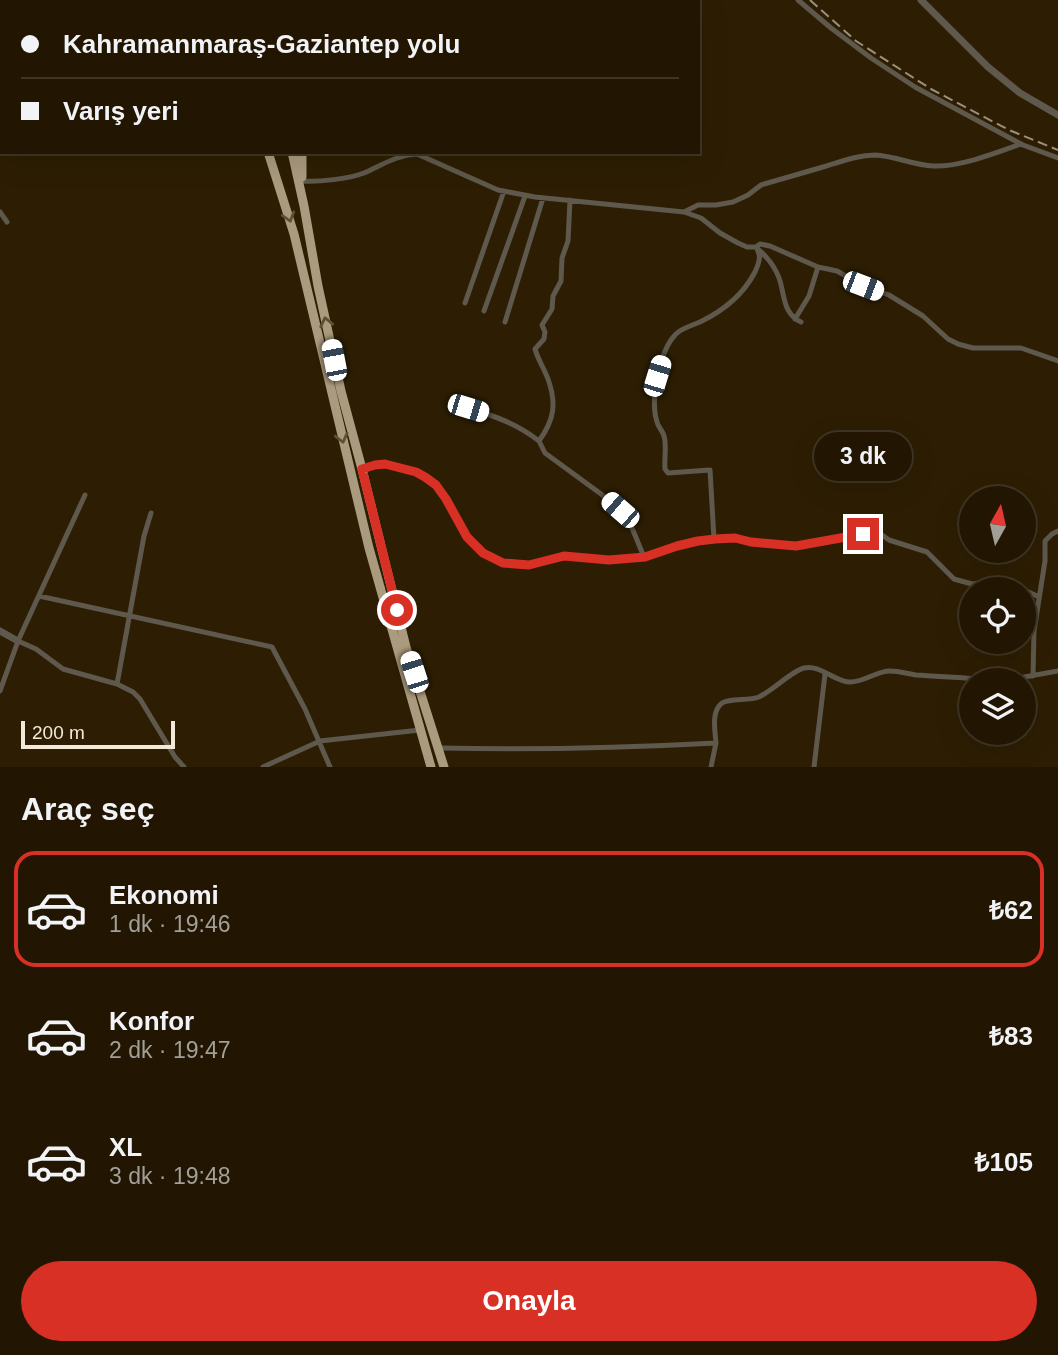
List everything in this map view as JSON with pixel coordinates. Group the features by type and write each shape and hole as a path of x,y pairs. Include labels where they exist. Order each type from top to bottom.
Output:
{"highway":[{"path":"269,154 294,234 369,548 431,767"},
{"path":"301,154 304,206 334,360 403,636 444,767"},
{"path":"301,154 304,206"}],"street":[{"path":"798,0 861,51 915,87 1021,144 1058,158"},
{"path":"921,0 988,66 1020,93 1058,114"},
{"path":"684,212 698,205 733,202 761,185 857,157 876,155 937,166 959,163 1021,144"},
{"path":"302,181 348,177 405,155 417,154 498,190 525,196 684,212 701,218 720,233 747,247 757,249 768,258 779,278 786,308 798,321 818,267"},
{"path":"465,303 504,191"},
{"path":"484,311 525,196"},
{"path":"505,322 543,198"},
{"path":"539,441 553,415 547,378 535,349 544,339 542,325 552,309 553,296 561,281 562,258 568,241 570,200"},
{"path":"0,212 7,222"},
{"path":"715,539 710,470 667,473 664,469 665,438 657,423 655,398 657,376 665,351 676,334 723,309 749,284 760,262 757,249 760,244 818,267 837,271 863,286 889,295 923,316 957,344 973,348 1021,348 1058,361"},
{"path":"468,408 500,417 524,429 539,441 545,453 620,510 630,523 645,557"},
{"path":"362,469 385,464 425,477 436,485 446,499 467,537 483,553 503,563 529,565 564,556 609,560 645,557 677,546 715,539 735,538 796,546 875,530 889,540 926,552 954,579 959,580"},
{"path":"0,691 18,641 85,495"},
{"path":"117,684 144,536 151,513"},
{"path":"1034,668 1034,631 1045,561 1045,541 1058,531"},
{"path":"39,596 272,647 306,709 330,767"},
{"path":"0,631 36,649 63,669 117,684 132,692 140,699 175,757 184,767"},
{"path":"711,767 716,743 715,714 722,704 760,696 802,668 814,668 849,682 890,671 959,676"},
{"path":"1036,676 1058,671"},
{"path":"814,767 825,674"},
{"path":"262,767 320,741 420,730"},
{"path":"439,748 544,750 716,743"}],"railway":[{"path":"810,0 856,41 931,89 1009,130 1058,150"}],"route":[{"path":"397,610 362,469 375,465 385,464 416,472 436,485 467,537 483,553 503,563 529,565 564,556 609,560 645,557 677,546 715,539 735,538 796,546 863,534"}]}
